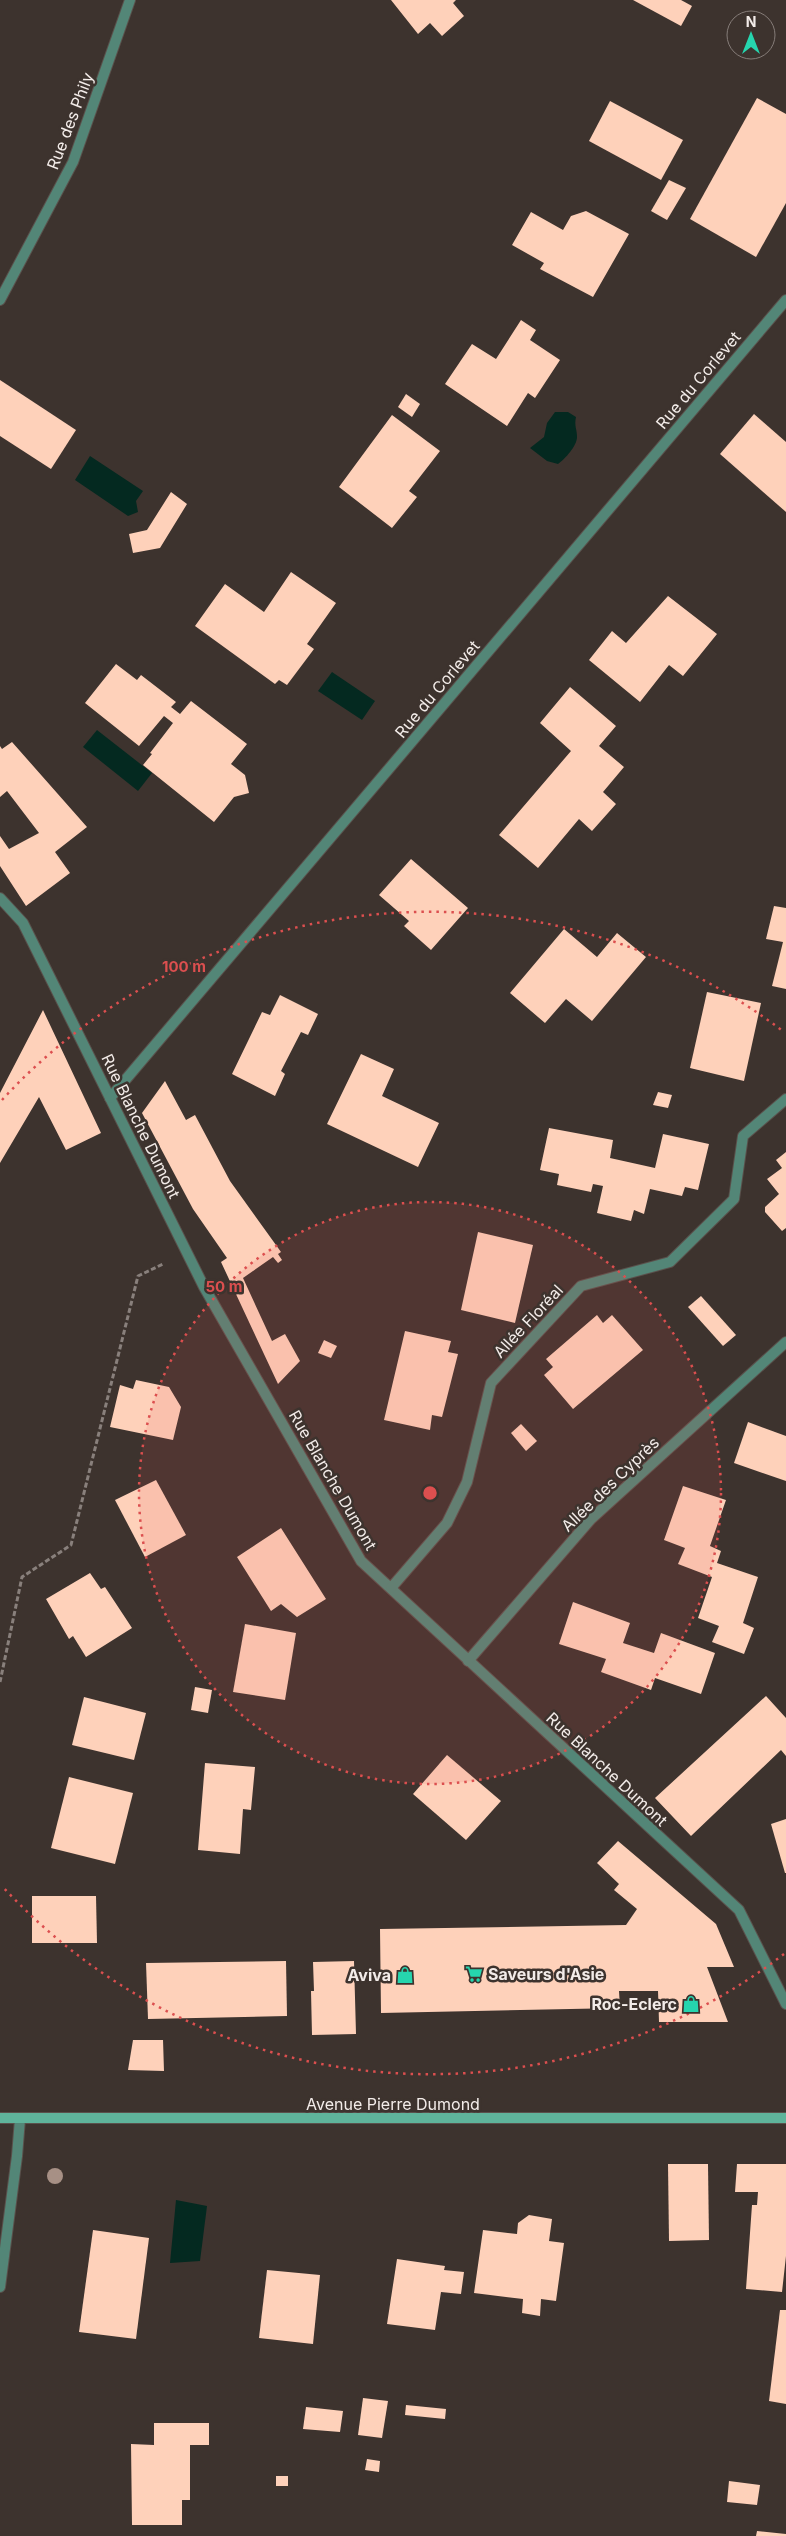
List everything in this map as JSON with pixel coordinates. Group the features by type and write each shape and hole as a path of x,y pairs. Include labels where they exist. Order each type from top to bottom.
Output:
{"main road":[{"name":"Avenue Pierre Dumond","path":"0,2118 786,2118"}],"street":[{"name":"Rue des Phily","path":"0,300 73,162 130,0"},
{"name":"Rue du Corlevet","path":"110,1098 786,300"},
{"name":"Rue Blanche Dumont","path":"0,898 23,923 204,1287 361,1560 739,1910 786,2004"},
{"name":"Allée Floréal","path":"391,1588 447,1523 451,1515 467,1482 491,1383 581,1286 670,1262 734,1200 742,1136 786,1099"},
{"name":"Allée des Cyprès","path":"468,1661 591,1518 786,1342"},
{"path":"0,2287 20,2118"}],"path":[{"path":"0,1682 22,1577 71,1545 138,1276 187,1252"}],"water":[{"path":"555,412 568,412 576,417 577,434 575,444 570,452 558,464 547,461 530,448 544,437 547,423"},
{"path":"90,456 143,491 136,501 138,512 128,516 75,480"},
{"path":"332,672 375,701 362,720 318,691"},
{"path":"97,730 152,773 138,791 83,747"},
{"path":"176,2200 207,2206 200,2261 170,2263"}],"building":[{"path":"391,0 456,0 453,3 464,16 442,36 430,23 418,34"},
{"path":"633,0 681,0 692,6 681,26"},
{"path":"757,98 786,114 786,203 756,257 690,219"},
{"path":"610,101 683,140 661,180 589,141"},
{"path":"669,180 686,188 667,220 651,211"},
{"path":"586,211 629,234 593,297 540,269 544,263 512,245 531,212 563,230 571,216"},
{"path":"521,320 536,330 530,340 560,360 535,398 528,393 507,426 445,384 472,344 496,359"},
{"path":"0,380 76,430 51,469 0,436"},
{"path":"406,394 420,404 412,417 398,407"},
{"path":"754,414 786,442 786,512 720,454"},
{"path":"392,415 440,451 409,491 417,497 392,528 339,487"},
{"path":"171,492 187,504 160,548 133,553 129,534 147,530"},
{"path":"291,572 336,603 307,644 314,649 287,685 279,680 275,684 195,626 225,584 264,612"},
{"path":"668,596 717,634 683,676 669,665 640,702 589,660 612,631 626,643"},
{"path":"116,664 137,680 141,675 176,702 171,707 180,714 191,701 247,744 231,764 245,775 249,793 234,797 214,822 143,765 173,723 164,716 139,746 85,703"},
{"path":"570,687 616,726 599,746 624,767 603,792 616,804 592,831 579,819 538,868 499,835 571,751 540,723"},
{"path":"12,742 87,827 55,852 70,873 26,906 0,866 0,836 9,849 39,833 7,791 0,797 0,746 2,749"},
{"path":"411,859 468,908 431,950 404,926 409,921 379,895"},
{"path":"774,906 786,908 786,989 772,986 783,942 766,939"},
{"path":"564,929 597,957 617,933 646,957 592,1021 566,999 545,1023 510,993"},
{"path":"707,992 761,1003 744,1081 690,1068"},
{"path":"280,995 318,1014 308,1035 301,1032 281,1071 285,1074 275,1096 232,1074 262,1012 270,1015"},
{"path":"43,1010 101,1133 66,1150 39,1097 0,1163 0,1093"},
{"path":"361,1054 394,1069 382,1096 439,1123 418,1167 327,1124"},
{"path":"165,1081 186,1120 195,1115 230,1181 281,1252 278,1254 282,1260 278,1263 273,1257 243,1278 272,1341 285,1334 300,1361 278,1384 221,1262 227,1258 193,1209 142,1113"},
{"path":"658,1092 672,1095 668,1108 653,1105"},
{"path":"549,1128 613,1140 610,1158 655,1168 663,1134 709,1144 698,1190 685,1187 682,1196 650,1189 644,1214 634,1210 631,1221 597,1213 603,1186 593,1184 591,1192 557,1185 559,1174 540,1170"},
{"path":"786,1152 786,1228 782,1231 765,1212 765,1207 779,1194 767,1179 782,1168 776,1160"},
{"path":"478,1232 533,1245 515,1323 461,1310"},
{"path":"701,1296 736,1335 723,1346 688,1307"},
{"path":"597,1315 603,1323 612,1315 643,1350 573,1409 544,1375 553,1367 546,1359"},
{"path":"405,1331 451,1341 448,1352 458,1354 442,1417 432,1415 430,1430 384,1420"},
{"path":"324,1340 337,1346 331,1358 318,1353"},
{"path":"136,1380 169,1387 181,1407 173,1440 110,1427 120,1385 133,1389"},
{"path":"748,1422 786,1436 786,1481 734,1463"},
{"path":"521,1424 537,1441 526,1451 511,1433"},
{"path":"156,1480 186,1535 145,1557 115,1500"},
{"path":"683,1486 726,1500 710,1546 721,1551 717,1563 758,1577 743,1623 754,1628 744,1654 712,1642 719,1626 698,1618 712,1577 678,1564 685,1548 664,1540"},
{"path":"281,1528 326,1599 297,1617 281,1604 271,1611 237,1557"},
{"path":"90,1573 101,1589 105,1587 132,1628 86,1657 73,1636 69,1639 46,1599"},
{"path":"573,1602 630,1623 623,1643 654,1653 661,1633 715,1653 701,1694 655,1678 651,1690 601,1672 606,1659 559,1644"},
{"path":"245,1624 296,1633 285,1700 233,1692"},
{"path":"195,1687 212,1690 208,1713 191,1710"},
{"path":"766,1696 786,1718 786,1756 781,1750 691,1836 655,1798"},
{"path":"84,1697 146,1713 134,1760 72,1745"},
{"path":"447,1755 501,1801 466,1840 413,1794"},
{"path":"205,1763 255,1767 251,1810 243,1809 240,1854 198,1850"},
{"path":"69,1777 133,1793 115,1864 51,1848"},
{"path":"786,1819 786,1873 785,1873 771,1824"},
{"path":"618,1841 716,1924 734,1967 707,1967 728,2022 659,2022 658,1991 619,1991 620,2008 381,2013 380,1929 626,1925 637,1909 614,1890 619,1884 597,1863"},
{"path":"32,1896 96,1896 97,1943 32,1943"},
{"path":"286,1961 287,2016 148,2019 146,1963"},
{"path":"354,1961 356,2034 312,2035 311,1991 314,1991 313,1962"},
{"path":"133,2040 163,2040 164,2071 128,2070"},
{"path":"668,2164 708,2164 709,2240 669,2241"},
{"path":"737,2164 786,2164 786,2256 782,2292 746,2289 752,2205 757,2205 758,2192 735,2192"},
{"path":"529,2215 552,2219 549,2241 564,2243 556,2301 541,2299 540,2316 522,2313 523,2299 474,2293 483,2230 517,2234 518,2223"},
{"path":"93,2230 149,2238 136,2339 79,2332"},
{"path":"397,2259 445,2266 444,2270 464,2272 461,2294 441,2292 435,2330 387,2324"},
{"path":"267,2270 320,2275 313,2344 259,2338"},
{"path":"780,2310 786,2310 786,2404 769,2401"},
{"path":"363,2398 388,2401 382,2438 358,2435"},
{"path":"406,2405 446,2409 445,2419 405,2415"},
{"path":"306,2407 343,2411 340,2432 303,2429"},
{"path":"154,2423 209,2423 209,2445 190,2445 190,2500 182,2500 182,2525 132,2525 131,2444 154,2445"},
{"path":"367,2459 380,2461 379,2472 365,2470"},
{"path":"276,2476 288,2476 288,2486 276,2486"},
{"path":"729,2481 760,2485 757,2505 727,2502"},
{"path":"757,2531 786,2534 786,2536 756,2536"}],"place":[{"name":"Saveurs d'Asie","path":"474,1974"},
{"name":"Aviva","path":"405,1975"},
{"name":"Roc-Eclerc","path":"691,2004"}]}
